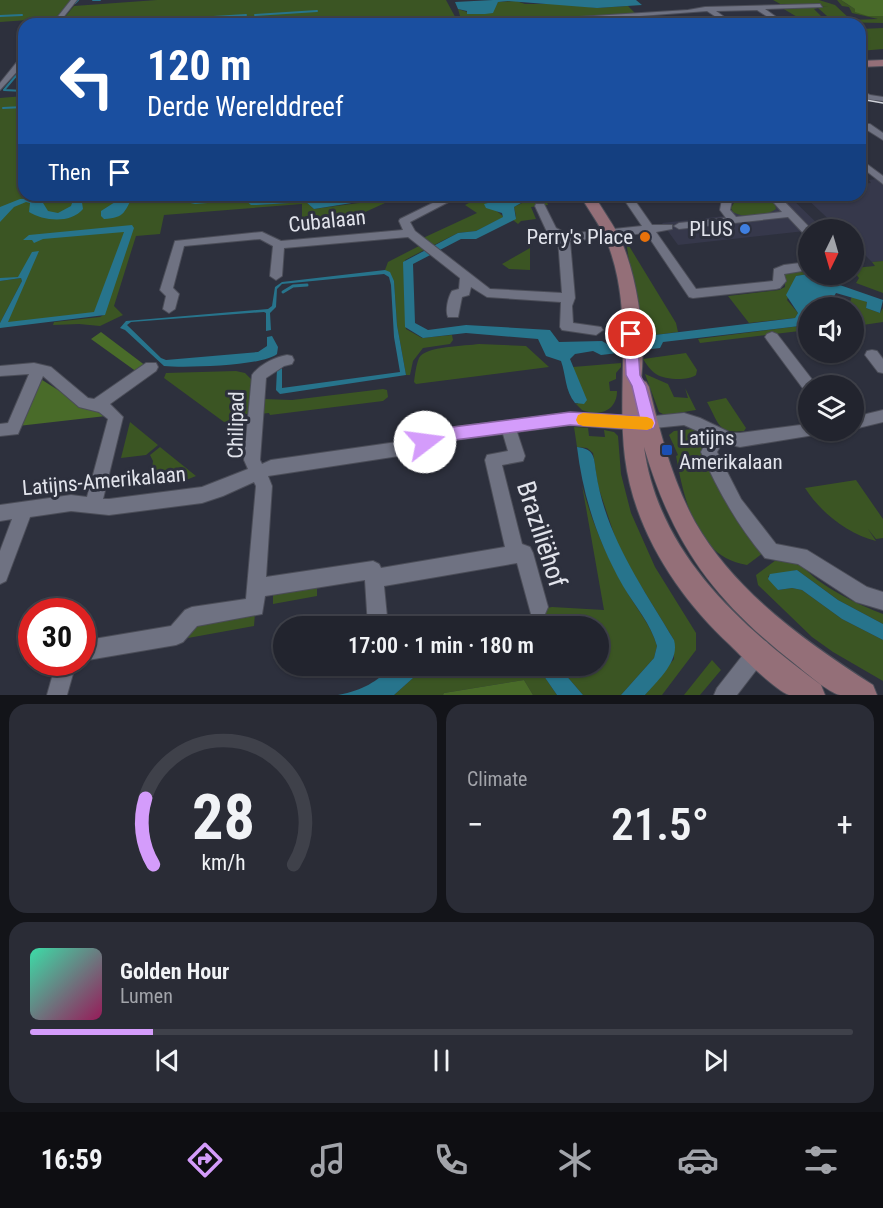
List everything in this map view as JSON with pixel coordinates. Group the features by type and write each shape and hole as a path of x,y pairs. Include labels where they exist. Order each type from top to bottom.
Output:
{"street":[{"path":"60,18 74,0"},
{"path":"606,18 709,9 820,6"},
{"path":"759,8 774,18"},
{"path":"709,9 722,18"},
{"path":"663,14 668,18"},
{"path":"866,64 881,65"},
{"path":"0,88 18,66"},
{"path":"866,96 883,99"},
{"path":"883,124 867,126 883,138"},
{"path":"866,166 881,177"},
{"path":"445,201 404,221 410,233 487,293"},
{"path":"590,201 609,233 617,252 623,278 632,360 631,385 641,423 689,533 720,576 775,632 863,695"},
{"path":"631,201 693,294 776,285 780,281 778,272 798,267"},
{"path":"727,201 725,210 733,220"},
{"path":"778,201 798,222"},
{"path":"540,206 550,230 559,232 564,238 569,298 566,306 567,327 596,330"},
{"path":"564,238 790,214"},
{"name":"Cubalaan","path":"169,309 173,294 166,290 179,243 262,235 279,245 410,233"},
{"path":"276,276 279,245"},
{"path":"465,292 466,277"},
{"path":"453,314 456,294 465,292 569,298"},
{"path":"772,337 801,375"},
{"path":"872,355 883,368"},
{"name":"Chilipad","path":"257,472 252,460 259,375 281,361 287,360"},
{"path":"97,405 151,367"},
{"path":"0,371 34,368 46,371 84,403 103,407 116,417 93,505"},
{"path":"0,430 13,429 34,377 40,370"},
{"path":"864,421 883,416"},
{"name":"Latijns-Amerikalaan","path":"0,513 71,503 109,507 202,495 217,491 271,467 412,447 437,436 570,418 641,423 684,419 695,422 718,435"},
{"path":"641,423 635,454 641,485 663,537 678,564 723,623 811,695"},
{"name":"Braziliëhof","path":"508,427 517,456 493,460 516,554 524,553 538,607"},
{"path":"798,431 740,440 718,435 709,452 736,507 771,552 801,556 863,595 883,601"},
{"path":"256,597 264,486 257,472"},
{"path":"0,575 24,509"},
{"path":"374,578 516,554"},
{"path":"96,649 176,635 192,617 256,597 373,570 377,616"},
{"path":"724,695 775,632"},
{"path":"57,695 62,676"}],"shaded area":[{"path":"877,179 883,184 883,261 872,262 864,254 864,219 828,219 809,201 866,201 866,183 871,183 869,180"},
{"path":"754,201 794,201 813,219 798,219 798,232 678,245 662,223 725,216"}],"green space":[{"path":"0,0 71,0 56,18 18,18 18,21 0,22"},
{"path":"157,0 446,0 456,18 427,18 448,16 417,18 64,18 74,6"},
{"path":"773,0 819,0 835,5 849,18 829,18 818,8 814,9 823,18 799,18 782,8 829,6 784,6"},
{"path":"837,0 871,15 883,16 883,23 866,23 866,19 878,19 852,13 849,7 842,6"},
{"path":"841,0 883,0 883,16 868,16 855,12 855,9"},
{"path":"516,1 525,4 563,4 597,8 628,6 635,15 587,18 458,18 460,16 458,9 473,14 494,9 498,2"},
{"path":"883,28 883,49 866,50 866,29"},
{"path":"18,96 18,201 250,201 253,205 306,202 314,209 389,201 363,213 302,219 302,204 164,215 160,234 136,236 114,306 123,315 100,326 53,325 54,322 100,317 105,314 4,326 25,277 0,279 0,98"},
{"path":"473,201 490,201 493,208 504,217 476,231 458,233 432,246 423,238 477,213 465,205"},
{"path":"526,201 547,201 548,205 531,207 536,219 521,221 518,224 513,220 516,216 514,207"},
{"path":"735,201 774,201 776,209 766,214 744,216 733,212 731,208"},
{"path":"626,241 676,323 678,332 655,335 650,343 642,344"},
{"path":"421,245 426,249 405,260 406,329 422,338 452,335 453,340 450,344 423,348 413,361 410,375 406,375 397,325 394,281 385,270 388,262"},
{"path":"530,248 530,270 509,269 502,264"},
{"path":"883,261 883,293 861,285 864,285 864,267 875,266 872,262"},
{"path":"798,269 798,276 787,300 798,313 795,318 749,323 728,296 779,290 785,287 785,271"},
{"path":"21,278 22,281 0,323 0,281"},
{"path":"864,301 867,302 866,308 880,313 883,308 883,322 864,325"},
{"path":"798,326 798,331 700,343 698,339"},
{"path":"101,332 146,366 137,372 91,339"},
{"path":"479,344 526,346 549,367 416,384 414,382 418,361 423,354 437,349"},
{"path":"686,353 697,370 696,375 682,379 671,379 656,374 643,359"},
{"path":"621,363 616,379 609,382 610,391 617,391 610,408 595,413 582,410 575,403 578,404 573,367"},
{"path":"236,371 245,373 252,380 251,413 224,422 164,378 166,373"},
{"path":"645,374 668,384 674,397 688,398 685,388 696,410 665,415 659,412"},
{"path":"39,378 85,407 101,408 106,416 18,426"},
{"path":"387,390 388,397 383,401 270,415 269,413 259,414 263,399 292,400"},
{"path":"726,398 746,428 744,431 724,429 707,402"},
{"path":"130,422 158,445 146,455 121,458"},
{"path":"574,427 588,428 589,436 605,437 604,430 614,432 618,436 621,474 631,513 655,567 696,633 696,650 662,695 645,695 674,659 674,640 633,573 616,540 598,486 593,453 587,448 577,447"},
{"path":"693,429 706,439 703,442 705,447 763,553 747,565 730,560 716,551 695,524 683,490 676,456 678,455 669,435 674,431"},
{"path":"160,447 196,476 186,480 180,475 151,477 153,461 150,455"},
{"path":"856,480 883,519 883,538 876,539 868,529 876,541 845,528 819,506 805,488"},
{"path":"582,485 604,549 627,593 651,630 657,646 654,658 621,695 583,695 567,676 609,676 609,616 532,616 530,611 552,607 604,610"},
{"path":"799,559 812,576 823,584 883,614 883,624 838,600 797,570 768,576 778,590 792,588 802,590 842,619 883,640 883,681 812,637 758,585 756,575 776,560"},
{"path":"317,586 317,596 273,604 273,594"},
{"path":"255,613 254,626 188,638 189,629 195,623"},
{"path":"712,660 721,670 700,695 684,695"},
{"path":"415,676 544,676 557,695 533,695 524,680 443,695 394,695"},
{"path":"524,680 533,695 443,695 444,693"}],"water":[{"path":"493,0 636,0 642,5 597,8 508,1 498,2 493,13 467,14 467,11 458,9 455,2"},
{"path":"18,200 42,201 48,211 58,213 71,206 73,201 82,201 83,209 71,217 57,220 29,212 30,203 26,202 14,207 0,222 0,207"},
{"path":"117,201 131,201 117,217 104,219 101,211"},
{"path":"186,201 232,201 195,204"},
{"path":"246,201 254,201 255,203 276,201 364,201 314,209 306,202 251,205"},
{"path":"496,201 524,201 514,207 516,219 476,239 461,239 413,264 415,323 428,330 466,325 550,330 559,342 602,341 612,347 650,343 655,335 795,318 798,313 798,326 663,342 660,348 601,355 593,351 575,354 570,359 587,400 584,404 575,403 567,388 561,361 546,356 538,339 466,333 423,338 405,327 403,262 458,233 476,231 503,217 502,213 486,208 484,204"},
{"path":"132,225 134,228 105,315 0,328 0,323 22,281 21,278 0,281 0,278 18,277 32,252 39,251 8,322 94,312 124,232 43,239 34,243 32,240 23,240 29,235"},
{"path":"385,270 390,272 394,281 397,325 406,375 280,394 276,390 277,369 282,367 282,388 400,372 394,337 391,285 389,277 384,274 282,284 277,289 276,307 270,313 271,330 266,331 266,313 264,312 131,322 127,325 161,358 166,360 258,352 267,346 267,337 272,336 278,347 277,354 256,361 188,367 164,366 120,328 126,321 268,309 272,306 275,287 282,282"},
{"path":"798,276 798,285 840,285 883,300 880,313 866,308 867,302 864,301 864,297 850,297 836,293 834,297 798,297 798,313 786,295"},
{"path":"577,447 592,454 607,517 616,539 674,640 675,648 671,663 645,695 621,695 654,658 657,646 647,623 614,569 599,536 583,484"},
{"path":"797,570 838,600 883,624 883,640 842,619 802,590 792,588 778,590 768,579 770,574"},
{"path":"415,676 394,695 338,695 355,691 381,677"},
{"path":"544,676 567,676 583,695 557,695"}],"waterway":[{"path":"75,3 78,0"},
{"path":"93,0 100,0"},
{"path":"255,15 317,11"},
{"path":"0,16 22,15"},
{"path":"197,18 246,15"},
{"path":"18,77 15,77 4,90 18,91"},
{"path":"3,108 18,107"},
{"path":"283,292 293,286 307,285"}],"tram line":[{"path":"866,100 883,103"}],"slow traffic":[{"path":"583,420 647,423"}],"place":[{"name":"PLUS","path":"745,229"},
{"name":"Perry's Place","path":"645,237"},
{"name":"Latijns Amerikalaan","path":"667,450"}],"route":[{"path":"425,442 437,436 570,418 634,424 648,423 639,386 633,375 631,334"}]}
